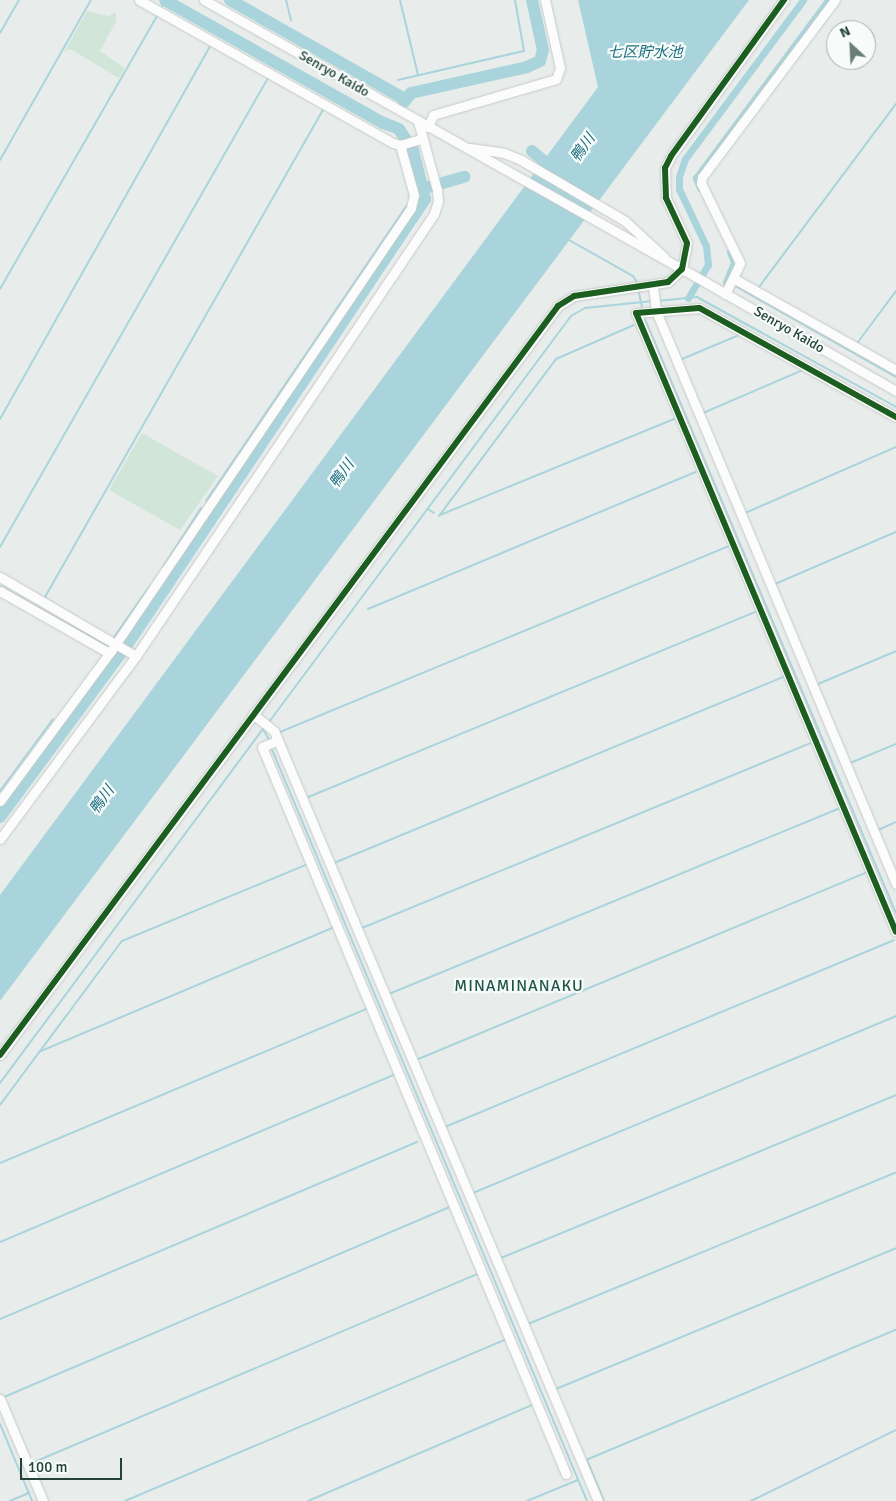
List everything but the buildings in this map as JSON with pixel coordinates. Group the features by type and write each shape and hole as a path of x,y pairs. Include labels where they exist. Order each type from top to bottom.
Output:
{"street":[{"path":"140,0 402,145 418,140"},
{"name":"Senryo Kaido","path":"204,0 896,391"},
{"path":"428,127 433,115 556,79 560,68 545,0"},
{"path":"0,1055 255,716 558,306 574,296 638,288 653,289 668,282 682,269 687,242 666,198 665,168 784,0"},
{"path":"725,294 740,263 701,182 702,177 835,0"},
{"path":"0,839 136,656 434,214 438,201 435,186 418,140 418,122"},
{"path":"0,801 116,649 411,208 414,195 402,145"},
{"name":"Senryo Kaido","path":"465,147 504,153 610,210 682,269"},
{"path":"733,278 896,370"},
{"path":"653,289 655,309 896,884"},
{"path":"896,418 699,308 655,309 636,313 637,322 896,932"},
{"path":"0,577 116,649"},
{"path":"0,591 116,649 136,656"},
{"path":"255,716 272,730 272,742 598,1501"},
{"path":"272,742 262,748 566,1474"},
{"path":"0,1399 43,1501"}],"green space":[{"path":"87,11 108,16 116,12 116,22 100,51 125,68 119,78 70,49 64,52"},
{"path":"142,433 218,476 180,530 109,490"}],"water":[{"path":"578,0 749,0 0,1001 0,895 598,87"}],"waterway":[{"path":"0,33 19,0"},
{"path":"0,160 91,0"},
{"path":"162,6 165,0"},
{"path":"0,817 127,645 425,199 413,150 399,129 383,123 165,0"},
{"path":"230,0 405,99"},
{"path":"286,0 291,20"},
{"path":"400,0 418,75"},
{"path":"398,80 524,51 515,0"},
{"path":"404,102 411,93 527,67 540,61 543,50 532,0"},
{"path":"688,298 708,265 706,246 679,189 679,177 685,159 803,0"},
{"path":"700,188 696,178 828,0"},
{"path":"0,289 158,14"},
{"path":"0,419 210,47"},
{"path":"0,547 268,78"},
{"path":"330,98 332,94"},
{"path":"759,287 896,104"},
{"path":"45,597 324,108"},
{"path":"532,151 555,170"},
{"path":"425,188 464,177"},
{"path":"420,191 425,188"},
{"path":"206,501 406,207"},
{"path":"569,240 633,276 638,284"},
{"path":"726,282 734,262 730,252"},
{"path":"737,287 896,377"},
{"path":"638,289 642,307"},
{"path":"858,342 896,291"},
{"path":"657,301 697,297 896,407"},
{"path":"269,722 571,316 585,308 653,301"},
{"path":"644,317 896,913"},
{"path":"439,516 556,359 634,325"},
{"path":"682,359 739,335"},
{"path":"703,413 803,370"},
{"path":"440,515 674,419"},
{"path":"745,513 896,447"},
{"path":"368,609 696,472"},
{"path":"163,567 201,508"},
{"path":"428,509 434,513"},
{"path":"775,584 896,532"},
{"path":"280,732 728,546"},
{"path":"0,586 109,647"},
{"path":"114,637 150,586"},
{"path":"306,798 756,612"},
{"path":"115,651 120,654"},
{"path":"818,684 896,651"},
{"path":"334,863 784,677"},
{"path":"0,791 53,719"},
{"path":"0,1083 264,728"},
{"path":"263,729 269,740"},
{"path":"362,928 810,743"},
{"path":"850,763 896,744"},
{"path":"271,747 587,1501"},
{"path":"389,994 840,808"},
{"path":"878,830 896,822"},
{"path":"0,1105 122,941 308,864"},
{"path":"416,1060 868,872"},
{"path":"41,1051 334,927"},
{"path":"445,1127 894,940"},
{"path":"0,1163 366,1009"},
{"path":"473,1193 896,1016"},
{"path":"0,1242 395,1074"},
{"path":"501,1258 896,1095"},
{"path":"0,1319 417,1142"},
{"path":"528,1324 896,1172"},
{"path":"4,1397 450,1207"},
{"path":"556,1389 896,1248"},
{"path":"32,1463 479,1273"},
{"path":"586,1460 896,1330"},
{"path":"125,1501 507,1339"},
{"path":"308,1501 534,1404"},
{"path":"0,1424 32,1501"},
{"path":"751,1501 896,1430"},
{"path":"587,1460 604,1501"},
{"path":"527,1501 578,1480"},
{"path":"10,1501 29,1493"}],"cycle path":[{"path":"0,1055 558,306 574,296 668,282 682,269 687,243 666,198 665,168 671,156 784,0"},
{"path":"896,417 699,308 636,313 896,932"}],"district":[{"name":"MINAMINANAKU","path":"519,986"}],"water label":[{"name":"七区貯水池","path":"645,53"},
{"name":"鴨川","path":"583,148"},
{"name":"鴨川","path":"342,474"},
{"name":"鴨川","path":"102,800"}]}
